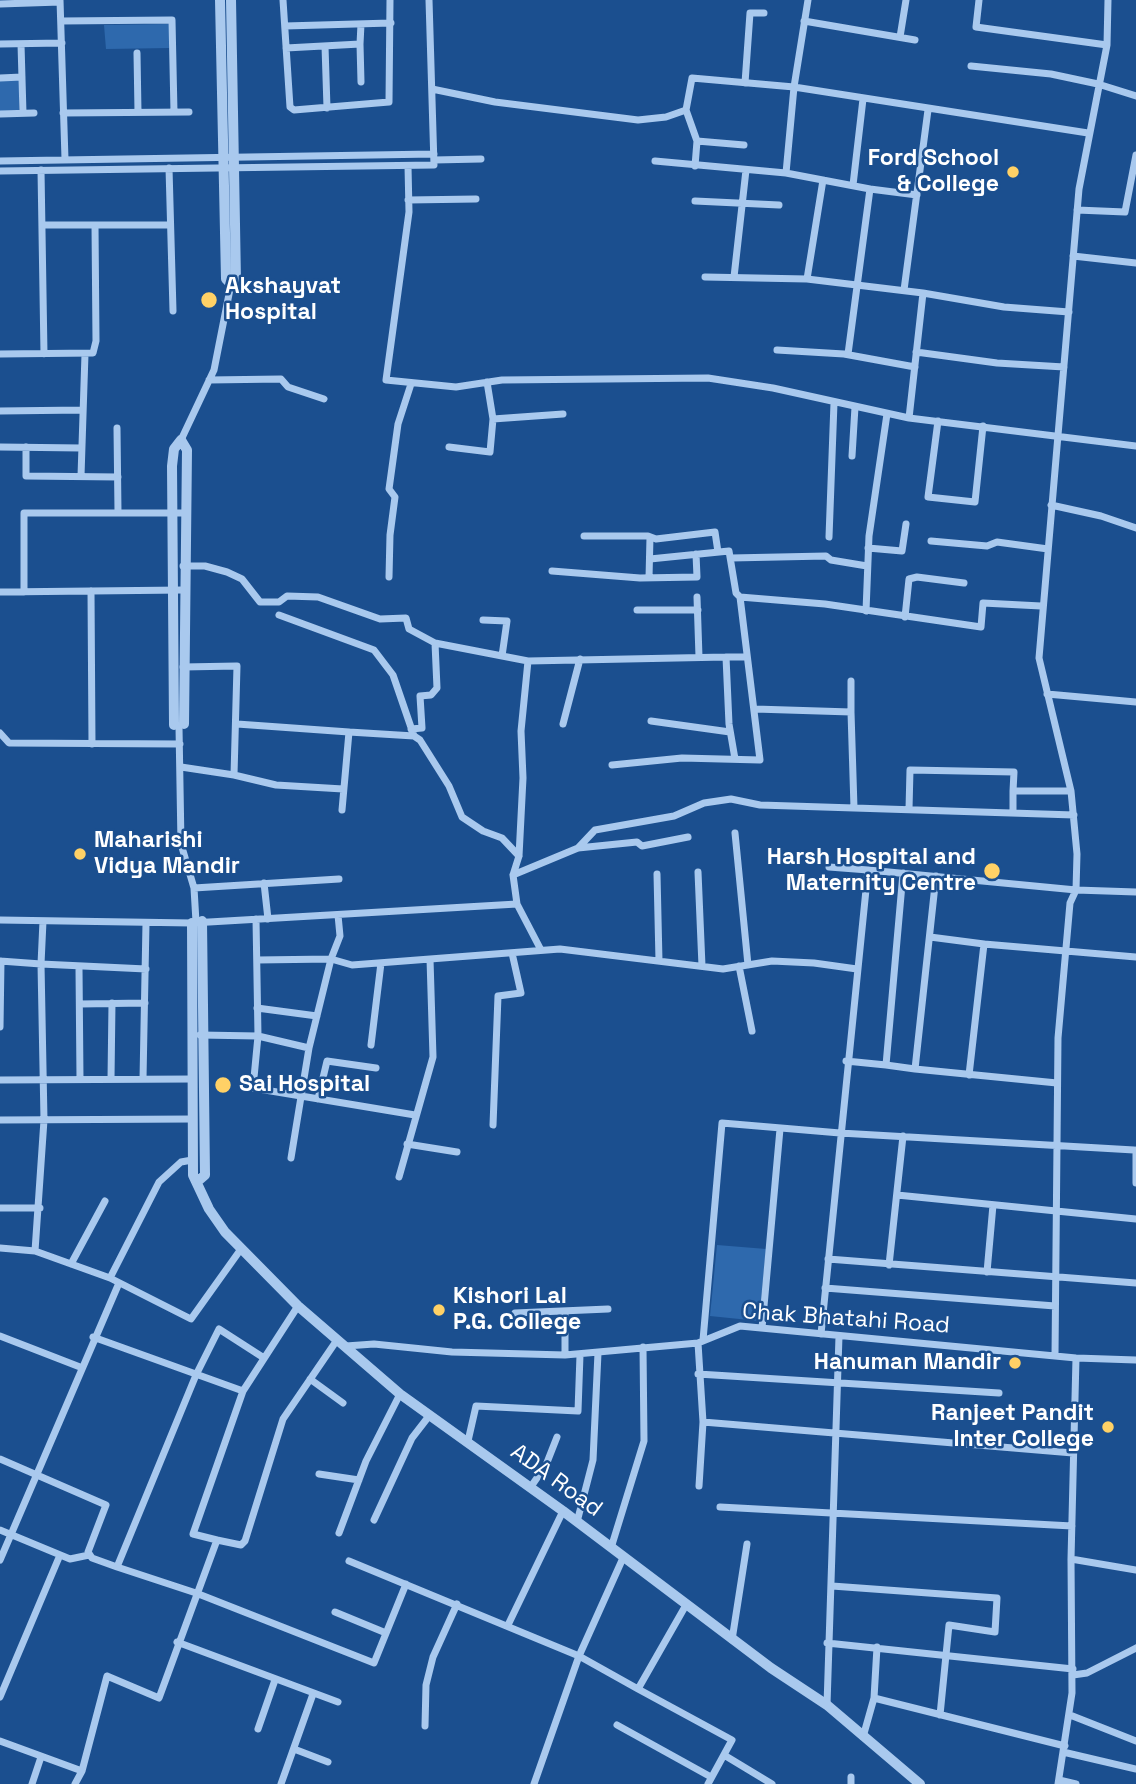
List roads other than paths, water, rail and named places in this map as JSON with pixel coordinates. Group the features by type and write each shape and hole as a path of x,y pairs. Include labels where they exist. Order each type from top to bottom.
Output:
{"street":[{"path":"220,0 229,162"},
{"path":"179,725 183,667 172,512 172,466 174,449 181,440 209,380 231,284 226,279 231,0"},
{"path":"283,0 290,107 327,108 389,102 390,0"},
{"path":"429,0 434,160"},
{"path":"786,173 794,87 808,0"},
{"path":"900,37 906,0"},
{"path":"979,0 976,27 1107,45"},
{"path":"1055,1355 1057,1083 1070,903 1076,890 1071,791 1039,658 1041,606 1065,367 1077,210 1088,133 1107,45 1108,0"},
{"path":"0,4 60,1 65,159"},
{"path":"744,83 750,13 764,13"},
{"path":"61,21 172,20 174,112"},
{"path":"804,21 915,40"},
{"path":"361,23 361,82"},
{"path":"285,26 391,23"},
{"path":"0,44 61,43"},
{"path":"21,44 23,113"},
{"path":"286,48 360,44"},
{"path":"325,46 327,108"},
{"path":"137,53 138,113"},
{"path":"971,66 1051,74 1098,83 1136,96"},
{"path":"0,78 22,77"},
{"path":"695,166 697,141 687,110 692,78 794,87 1088,133"},
{"path":"432,89 495,102 615,119 653,118 687,110"},
{"path":"853,186 863,99"},
{"path":"904,290 928,110"},
{"path":"63,113 189,112"},
{"path":"0,114 34,113"},
{"path":"697,141 744,145"},
{"path":"1077,210 1125,212 1136,155"},
{"path":"0,170 169,168 229,162 481,159"},
{"path":"0,160 408,166 434,160"},
{"path":"655,161 786,173 917,195"},
{"path":"408,166 409,212 386,380 456,387 487,382 708,378 773,388 909,418 1136,446"},
{"path":"169,168 173,312"},
{"path":"41,170 44,354"},
{"path":"734,276 746,170"},
{"path":"807,279 823,180"},
{"path":"848,354 870,189"},
{"path":"408,200 476,200"},
{"path":"695,201 779,205"},
{"path":"42,225 170,225"},
{"path":"0,354 93,353 96,341 95,225"},
{"path":"1073,256 1136,263"},
{"path":"705,277 807,279 904,290 1004,307 1069,312"},
{"path":"909,418 923,293"},
{"path":"777,350 848,354 915,367"},
{"path":"916,352 996,363 1065,367"},
{"path":"81,476 85,354"},
{"path":"209,380 281,379 288,387 324,399"},
{"path":"449,447 490,452 493,419 487,382"},
{"path":"389,578 395,497 389,489 398,424 411,384"},
{"path":"829,537 834,402"},
{"path":"852,456 855,407"},
{"path":"0,411 83,410"},
{"path":"493,419 563,414"},
{"path":"866,611 868,548 887,414"},
{"path":"938,421 928,497 964,501 975,502 984,426"},
{"path":"117,428 118,512"},
{"path":"181,440 187,450 183,566 178,590 181,844 194,888 197,922 198,1035 205,1175 198,1181"},
{"path":"0,447 81,448"},
{"path":"26,447 26,476 118,477"},
{"path":"1051,505 1101,516 1136,528"},
{"path":"24,592 24,513 184,513"},
{"path":"868,548 902,551 906,524"},
{"path":"584,536 678,538 715,532 718,552"},
{"path":"649,578 650,537"},
{"path":"931,541 987,546 997,542 1048,549"},
{"path":"612,765 682,758 760,760 740,597 736,593 729,551 650,559"},
{"path":"552,571 649,578 697,577 696,554"},
{"path":"731,558 826,555 831,560 867,566"},
{"path":"183,566 205,566 242,579 260,603 279,602 287,596 318,597 380,619 406,618 409,629 435,643 528,661 746,657"},
{"path":"905,617 909,579 916,577 964,583"},
{"path":"0,592 178,590"},
{"path":"91,591 92,744"},
{"path":"697,597 699,657"},
{"path":"740,597 825,604 981,627 982,603 1041,606"},
{"path":"637,610 698,610"},
{"path":"279,615 374,650 393,675 413,732 430,753 462,817 483,831 502,838 519,856"},
{"path":"483,620 507,621 502,656"},
{"path":"237,724 349,732 413,732 422,727 420,696 431,695 437,688 435,643"},
{"path":"726,657 730,732 735,759"},
{"path":"563,724 580,659"},
{"path":"528,661 521,731 523,778 519,856 513,875 517,904 541,950"},
{"path":"183,667 237,666 234,775"},
{"path":"851,681 854,808"},
{"path":"1047,694 1136,702"},
{"path":"755,709 851,712"},
{"path":"651,721 730,732"},
{"path":"342,810 349,732"},
{"path":"0,733 9,743 180,744"},
{"path":"181,767 276,785 343,789"},
{"path":"909,809 910,770 1014,772 1013,813"},
{"path":"1013,791 1071,791"},
{"path":"578,848 595,830 674,816 713,802 732,799 760,805 1074,815"},
{"path":"734,833 752,1031"},
{"path":"513,875 578,848 637,842 642,846 688,837"},
{"path":"829,867 1076,890 1136,892"},
{"path":"821,1334 846,1061 868,870"},
{"path":"698,873 702,966"},
{"path":"886,1065 902,873"},
{"path":"657,874 659,961"},
{"path":"915,1069 936,876"},
{"path":"194,888 339,879"},
{"path":"264,883 268,919"},
{"path":"0,920 197,922 517,904"},
{"path":"291,1158 309,1048 331,958 340,936 338,915"},
{"path":"256,919 258,1036 253,1088 415,1115"},
{"path":"35,1251 44,1120 41,964 43,920"},
{"path":"143,1079 146,923"},
{"path":"930,937 1136,957"},
{"path":"969,1075 984,944"},
{"path":"257,960 331,958 352,965 560,949 723,969 772,961 814,962 858,969"},
{"path":"493,1125 498,996 521,993 512,953"},
{"path":"398,1178 433,1058 430,959"},
{"path":"0,1027 0,961 79,968 146,969"},
{"path":"371,1045 381,963"},
{"path":"79,968 80,1079"},
{"path":"111,1079 112,1003"},
{"path":"79,1004 145,1003"},
{"path":"257,1008 317,1016"},
{"path":"198,1035 258,1036 309,1048"},
{"name":"ADA Road","path":"198,1035 193,1079 193,1175 209,1209 241,1249 298,1306 400,1394 563,1511 732,1640 827,1705 920,1784"},
{"path":"318,1098 327,1061 376,1069"},
{"path":"846,1061 1057,1083"},
{"path":"0,1080 193,1079"},
{"path":"0,1119 193,1119"},
{"path":"699,1486 703,1422 698,1374 700,1341 722,1123 840,1133 1135,1150 1136,1183"},
{"path":"762,1328 780,1129"},
{"path":"889,1265 902,1136"},
{"path":"407,1144 457,1152"},
{"path":"110,1278 159,1182 181,1162 192,1160"},
{"path":"897,1195 1136,1219"},
{"path":"71,1264 105,1201"},
{"path":"986,1272 993,1205"},
{"path":"0,1208 40,1208"},
{"path":"0,1248 35,1251 110,1278 191,1319 241,1249"},
{"path":"828,1259 1136,1283"},
{"path":"0,1560 80,1367 119,1283"},
{"path":"825,1288 1055,1306"},
{"path":"298,1306 243,1391 193,1534 241,1545 245,1541 283,1419 310,1379 342,1343"},
{"path":"515,1313 608,1310"},
{"path":"565,1311 565,1356"},
{"name":"Chak Bhatahi Road","path":"342,1343 452,1352 565,1356 700,1341 740,1326 1076,1358 1136,1360"},
{"path":"117,1567 196,1375 219,1329 264,1358"},
{"path":"0,1336 80,1367"},
{"path":"827,1705 827,1643 832,1586 831,1515 839,1336"},
{"path":"93,1338 243,1391"},
{"path":"611,1548 644,1441 643,1347"},
{"path":"577,1522 593,1460 598,1353"},
{"path":"468,1441 476,1406 578,1410 580,1354"},
{"path":"1076,1358 1071,1559 1073,1672 1070,1714 1058,1782 1076,1784"},
{"path":"698,1374 999,1393"},
{"path":"310,1379 343,1403"},
{"path":"339,1533 386,1418 400,1394"},
{"path":"374,1520 412,1438 429,1416"},
{"path":"703,1422 1073,1453"},
{"path":"530,1488 546,1465 557,1437"},
{"path":"0,1459 106,1505 89,1555"},
{"path":"319,1474 359,1480"},
{"path":"720,1507 1072,1526"},
{"path":"508,1625 563,1511"},
{"path":"0,1530 60,1555 75,1559 89,1555 196,1593 374,1663 406,1584"},
{"path":"75,1784 82,1771 107,1676 159,1698 177,1642 217,1541"},
{"path":"732,1640 747,1544"},
{"path":"0,1697 60,1555"},
{"path":"534,1784 579,1656 623,1558"},
{"path":"1071,1559 1136,1570"},
{"path":"349,1561 579,1656 732,1740 710,1780 617,1725"},
{"path":"832,1586 997,1598 995,1632 949,1625 940,1715"},
{"path":"425,1726 426,1685 433,1657 457,1604"},
{"path":"638,1689 686,1605"},
{"path":"335,1612 386,1633"},
{"path":"177,1642 338,1702"},
{"path":"827,1643 1087,1673 1136,1648"},
{"path":"863,1738 874,1698 877,1647"},
{"path":"258,1729 275,1680"},
{"path":"281,1784 313,1694"},
{"path":"874,1698 1136,1769"},
{"path":"1070,1714 1136,1741"},
{"path":"0,1741 82,1771"},
{"path":"293,1749 328,1762"},
{"path":"724,1755 772,1784"},
{"path":"33,1784 41,1757"}],"place":[{"name":"Ford School & College","path":"1013,172"},
{"name":"Akshayvat Hospital","path":"209,300"},
{"name":"Maharishi Vidya Mandir","path":"80,854"},
{"name":"Harsh Hospital and Maternity Centre","path":"992,871"},
{"name":"Sai Hospital","path":"223,1085"},
{"name":"Kishori Lal P.G. College","path":"439,1310"},
{"name":"Hanuman Mandir","path":"1015,1363"},
{"name":"Ranjeet Pandit Inter College","path":"1108,1427"}]}
